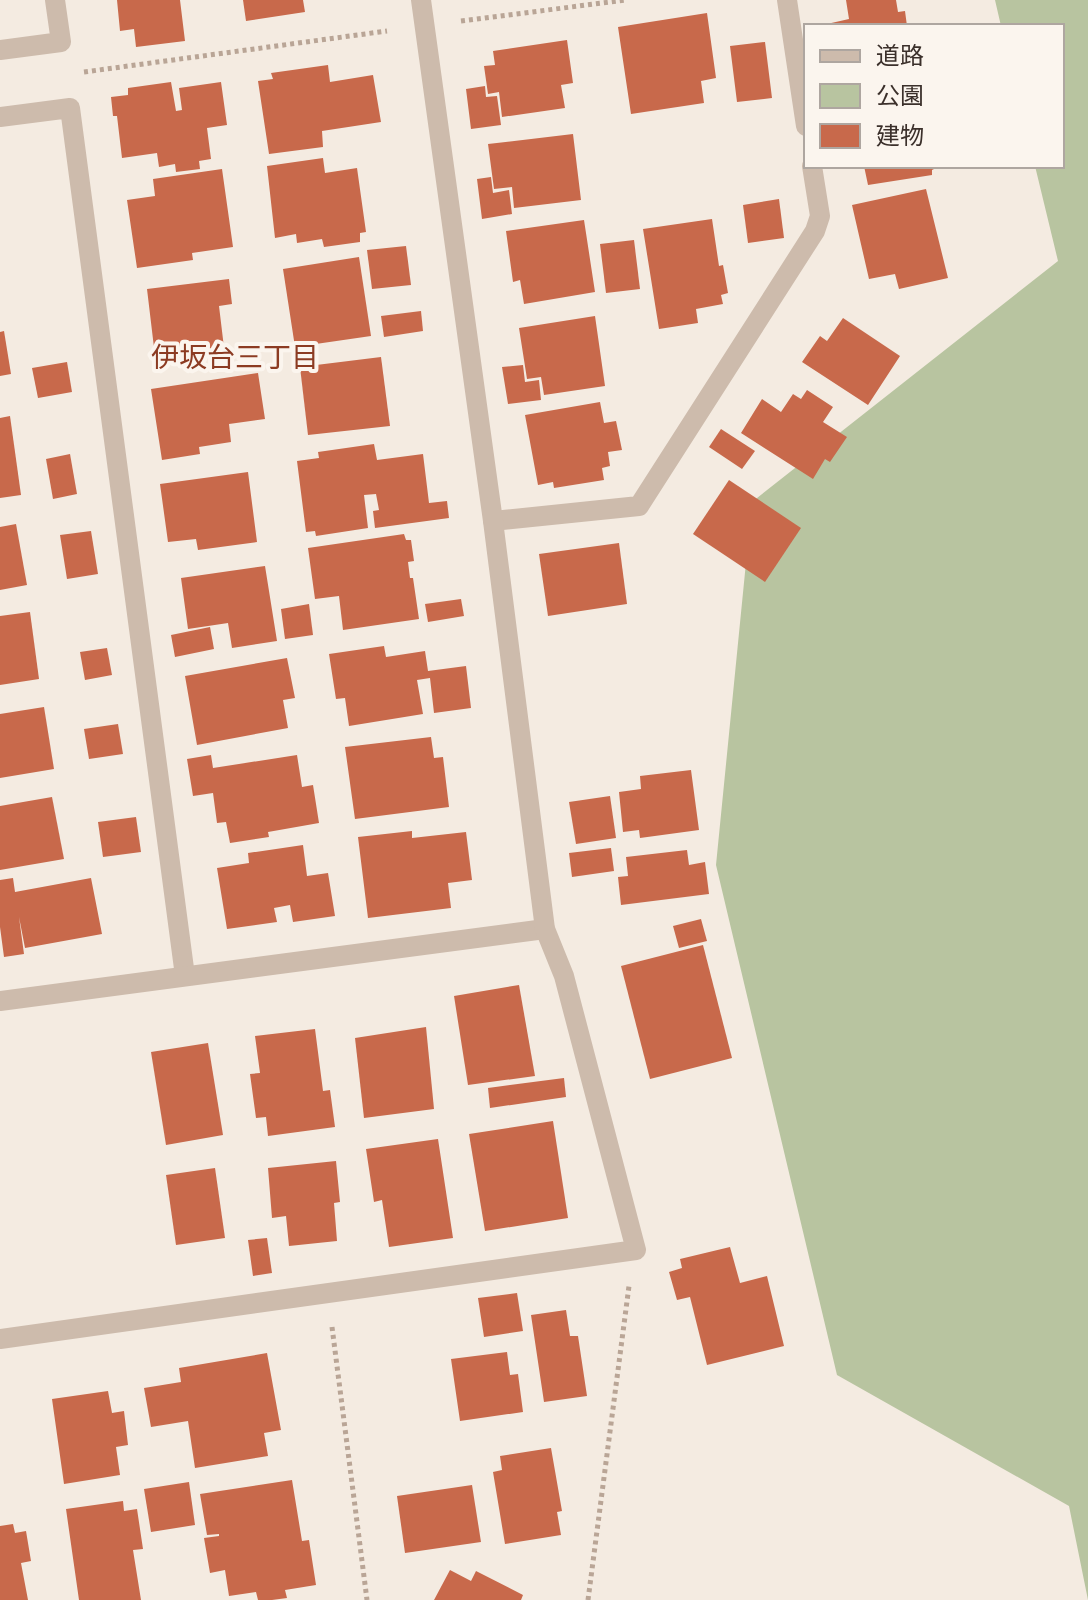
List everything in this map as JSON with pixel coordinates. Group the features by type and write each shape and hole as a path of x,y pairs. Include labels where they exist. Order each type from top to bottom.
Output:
{"street":[{"path":"0,50 61,42 55,0"},
{"path":"0,1339 636,1250 564,976 545,929 493,521 421,0"},
{"path":"787,0 804,113"},
{"path":"0,117 70,108 185,976"},
{"path":"493,521 639,506 815,231 820,216 812,168"},
{"path":"0,1001 545,929"}],"path":[{"path":"80,72 626,0"},
{"path":"588,1600 636,1250"},
{"path":"328,1294 367,1600"}],"green space":[{"path":"995,0 1088,0 1088,1600 1069,1506 837,1375 716,865 752,502 1058,261 1035,168 1064,168 1064,24 1001,24"}],"building":[{"path":"117,0 180,0 185,41 136,47 134,29 120,31"},
{"path":"243,0 303,0 305,12 246,21"},
{"path":"846,0 896,0 898,12 905,11 907,24 827,24 849,19"},
{"path":"707,13 716,78 701,81 704,103 631,114 618,27"},
{"path":"567,40 573,83 561,85 565,108 502,117 499,92 488,94 484,66 495,65 493,51"},
{"path":"765,42 772,98 737,102 730,46"},
{"path":"328,65 330,82 373,75 381,122 322,131 323,147 269,154 258,81 273,79 271,73"},
{"path":"171,82 176,111 182,110 179,88 221,82 227,125 207,128 211,159 199,161 200,169 176,172 175,164 159,167 157,153 122,158 117,116 113,116 111,97 128,95 128,88"},
{"path":"485,86 486,97 497,96 501,125 471,129 466,89"},
{"path":"573,134 581,200 514,208 512,187 494,189 488,144"},
{"path":"323,158 325,173 357,168 366,232 360,233 360,242 324,247 322,239 297,243 296,234 275,238 267,166"},
{"path":"864,168 936,168 932,170 932,175 868,185"},
{"path":"222,169 233,247 192,253 193,260 137,268 127,200 155,196 153,179"},
{"path":"491,177 493,193 509,190 512,214 482,219 477,179"},
{"path":"926,189 948,278 899,289 895,274 869,279 852,205"},
{"path":"779,199 784,238 748,243 743,205"},
{"path":"712,219 719,266 723,265 728,293 721,295 723,304 696,309 698,323 659,329 643,229"},
{"path":"584,220 595,292 524,304 520,280 513,282 506,231"},
{"path":"634,240 640,289 606,293 600,244"},
{"path":"406,246 411,285 372,289 367,250"},
{"path":"359,257 371,336 295,347 283,269"},
{"path":"229,279 232,304 219,306 225,356 174,362 174,353 155,356 147,289"},
{"path":"421,311 423,331 384,337 381,316"},
{"path":"595,316 605,386 544,395 541,377 527,379 519,328"},
{"path":"843,318 900,356 868,405 802,362 820,336 827,341"},
{"path":"4,331 11,374 0,376 0,332"},
{"path":"381,357 390,426 308,435 300,367"},
{"path":"67,362 72,392 38,398 32,368"},
{"path":"523,365 525,382 539,380 541,400 508,404 502,367"},
{"path":"258,373 265,419 229,424 231,442 199,447 200,454 162,460 151,389"},
{"path":"807,390 833,407 823,422 847,437 830,462 825,459 813,479 741,433 762,399 781,412 793,394 801,399"},
{"path":"600,402 604,423 616,421 622,450 608,452 610,466 602,468 604,480 554,488 553,482 538,485 525,415"},
{"path":"10,416 21,495 0,498 0,418"},
{"path":"721,429 755,451 742,469 709,447"},
{"path":"374,444 377,460 423,454 429,503 447,501 449,518 375,528 373,511 379,510 376,494 364,495 368,528 316,536 315,531 306,532 297,461 319,458 318,452"},
{"path":"70,454 77,494 53,499 46,459"},
{"path":"248,472 257,542 198,550 196,539 168,542 160,484"},
{"path":"729,480 801,528 765,582 693,534"},
{"path":"16,524 27,585 0,590 0,527"},
{"path":"91,531 98,574 67,579 60,535"},
{"path":"404,534 406,540 411,540 414,561 408,562 419,619 343,630 339,596 315,599 308,548"},
{"path":"619,543 627,604 548,616 539,554"},
{"path":"265,566 277,641 232,648 228,623 188,629 181,578"},
{"path":"461,599 464,616 428,622 425,604"},
{"path":"309,604 313,635 285,639 281,609"},
{"path":"30,612 39,679 0,685 0,616"},
{"path":"210,627 214,649 175,657 171,635"},
{"path":"384,646 386,657 425,651 428,671 466,666 471,708 434,713 430,678 417,680 423,714 349,726 345,698 336,699 329,654"},
{"path":"107,648 112,675 85,680 80,652"},
{"path":"287,658 295,698 283,700 288,728 197,745 185,676"},
{"path":"44,707 54,769 0,778 0,714"},
{"path":"118,724 123,754 89,759 84,729"},
{"path":"431,737 434,758 443,757 449,807 355,819 345,747"},
{"path":"211,755 213,768 297,755 302,787 313,785 319,823 268,832 269,837 230,843 226,822 217,823 213,793 193,796 187,759"},
{"path":"691,770 699,830 640,838 639,830 623,832 619,792 641,789 640,776"},
{"path":"610,796 616,838 576,844 569,802"},
{"path":"52,797 64,859 0,870 0,806"},
{"path":"136,817 141,852 103,857 98,822"},
{"path":"412,831 412,838 466,832 472,880 448,883 451,908 368,918 358,837"},
{"path":"303,845 307,876 328,873 335,916 293,922 290,905 274,908 277,922 227,929 217,868 249,863 248,853"},
{"path":"611,848 614,871 572,877 569,853"},
{"path":"687,850 689,865 705,862 709,894 621,905 618,877 628,876 626,857"},
{"path":"13,878 15,892 91,878 102,934 25,948 19,917 24,954 4,957 0,927 0,880"},
{"path":"701,919 707,941 679,948 673,926"},
{"path":"703,945 732,1058 650,1079 621,966"},
{"path":"519,985 535,1076 468,1085 454,996"},
{"path":"426,1027 434,1109 364,1118 355,1038"},
{"path":"315,1029 323,1091 330,1090 335,1127 268,1136 266,1117 256,1118 250,1074 260,1073 255,1036"},
{"path":"208,1043 223,1135 166,1145 151,1052"},
{"path":"564,1078 566,1097 490,1108 488,1088"},
{"path":"553,1121 568,1218 485,1231 469,1134"},
{"path":"438,1139 453,1238 389,1247 382,1200 374,1202 366,1149"},
{"path":"336,1161 340,1202 334,1203 337,1241 289,1246 286,1216 272,1218 268,1168"},
{"path":"215,1168 225,1238 176,1245 166,1175"},
{"path":"267,1238 272,1273 253,1276 248,1240"},
{"path":"730,1247 740,1283 767,1276 784,1346 707,1365 690,1297 677,1300 669,1272 682,1268 680,1259"},
{"path":"517,1293 523,1331 484,1337 478,1298"},
{"path":"566,1310 570,1336 578,1336 587,1396 544,1402 531,1315"},
{"path":"507,1352 510,1375 518,1374 523,1412 460,1421 451,1359"},
{"path":"267,1353 281,1430 264,1433 268,1456 195,1468 188,1421 151,1427 144,1388 181,1382 179,1368"},
{"path":"108,1391 112,1413 124,1411 128,1445 116,1447 120,1475 64,1484 52,1399"},
{"path":"551,1448 562,1511 557,1512 561,1535 505,1544 493,1472 502,1470 500,1456"},
{"path":"292,1480 302,1541 309,1540 316,1585 285,1590 287,1598 272,1600 258,1600 256,1592 229,1596 225,1570 210,1573 204,1538 219,1534 207,1535 200,1494"},
{"path":"189,1482 195,1525 151,1532 144,1489"},
{"path":"472,1485 481,1542 405,1553 397,1496"},
{"path":"123,1501 124,1511 137,1509 143,1549 133,1550 141,1600 79,1600 66,1509"},
{"path":"13,1524 15,1533 26,1531 31,1561 21,1563 28,1600 0,1600 0,1526"},
{"path":"450,1570 471,1581 476,1571 523,1595 521,1600 434,1600"}],"district":[{"name":"伊坂台三丁目","path":"235,357"}]}
